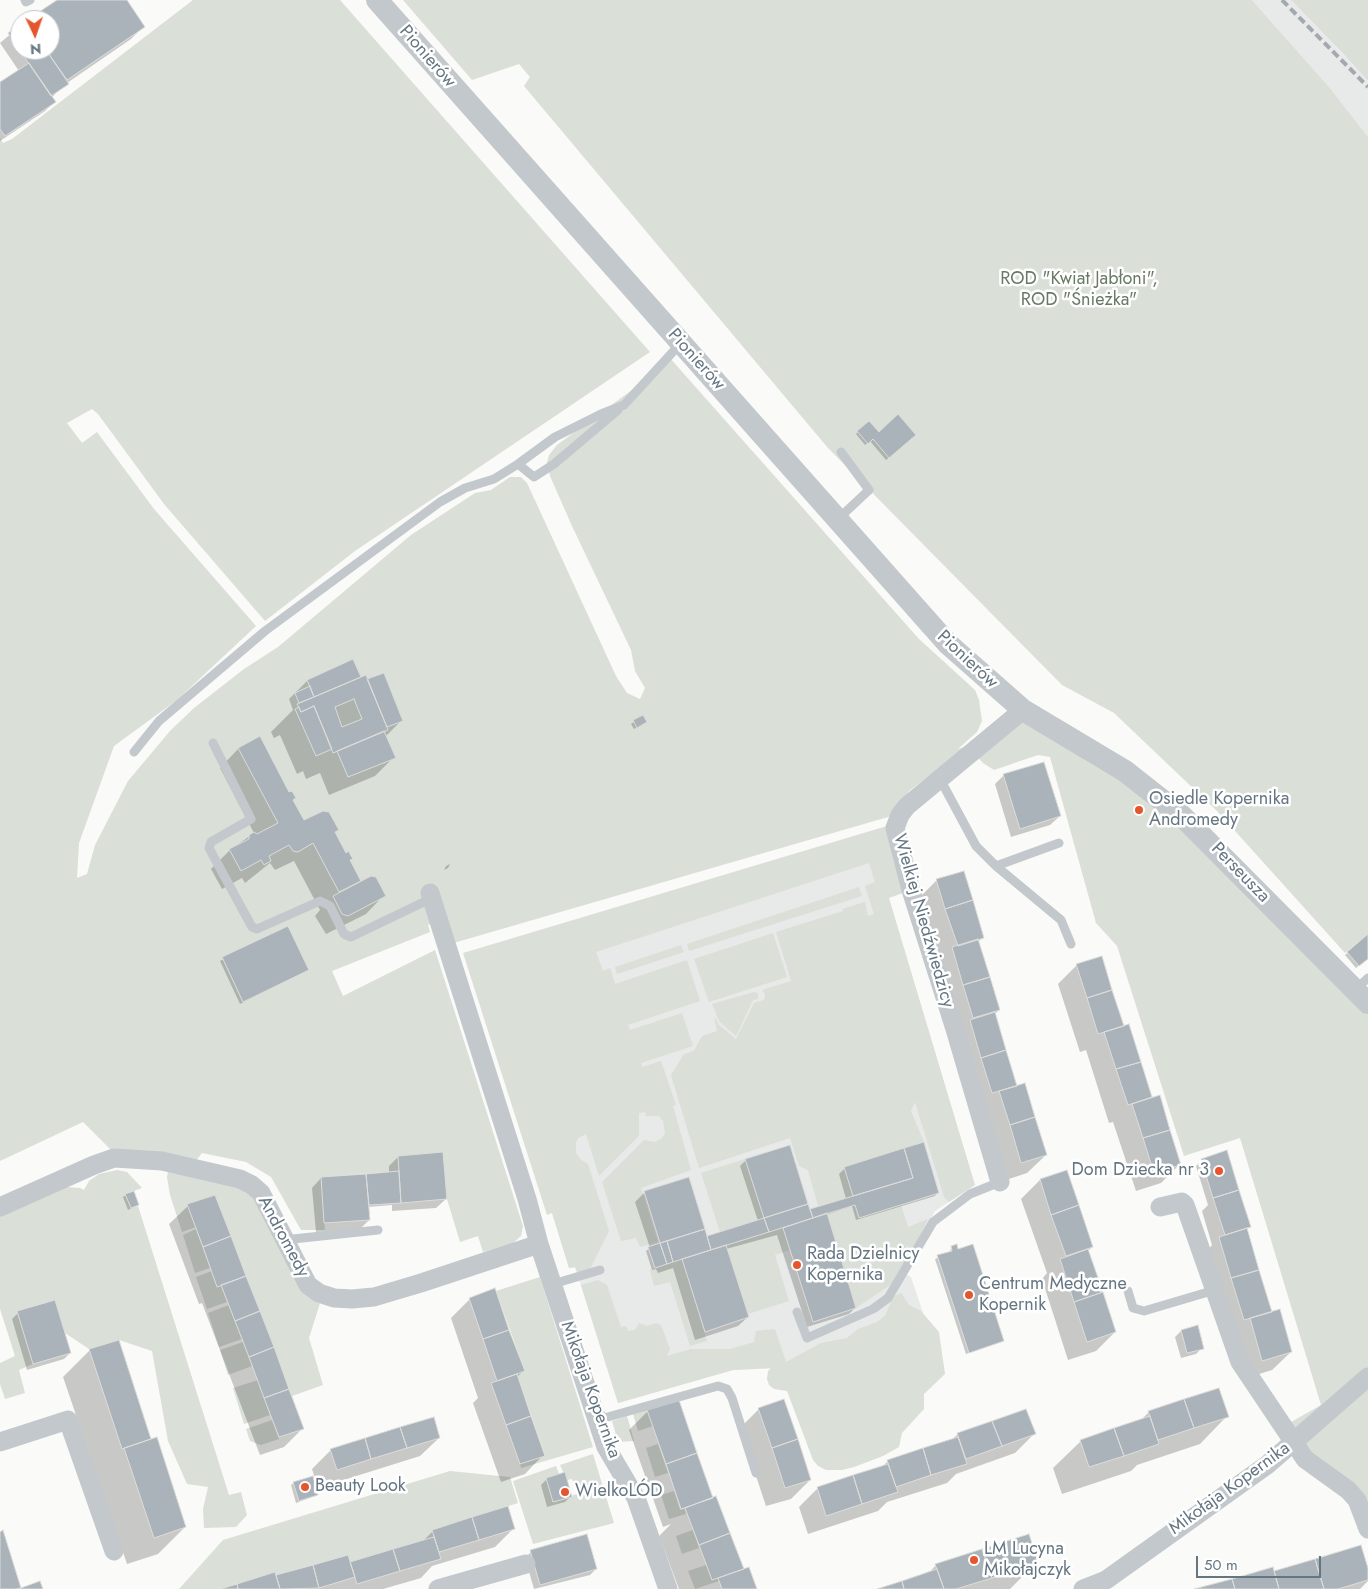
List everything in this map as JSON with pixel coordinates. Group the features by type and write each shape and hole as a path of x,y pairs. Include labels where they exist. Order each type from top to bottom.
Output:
{"street":[{"name":"Pionierów","path":"377,0 948,644 986,680 1024,710"},
{"name":"Wielkiej Niedźwiedzicy","path":"1000,1182 895,832 898,820 907,806 1024,710"},
{"name":"Perseusza","path":"1024,710 1125,771 1177,811 1364,990"},
{"name":"Mikołaja Kopernika","path":"430,893 527,1199 539,1244 606,1447 636,1498 668,1589"},
{"name":"Andromedy","path":"0,1207 114,1158 162,1161 240,1180 252,1185 261,1193 308,1285 319,1293 334,1298 374,1297 539,1244"},
{"path":"1160,1207 1182,1202 1185,1205 1240,1362 1284,1426 1293,1444 1305,1459 1348,1490 1357,1500 1368,1529"},
{"name":"Mikołaja Kopernika","path":"1084,1589 1106,1580 1267,1465 1368,1377"},
{"path":"0,1442 68,1420 114,1552"},
{"path":"438,1589 526,1564"}],"lane":[{"path":"25,0 26,2 30,0"},
{"path":"518,464 534,477 554,464 624,405 681,343"},
{"path":"134,752 159,721 265,631 440,502 465,488 494,479 555,437 601,414 624,405"},
{"path":"837,520 869,490 841,452"},
{"path":"213,743 252,819 211,842 209,848 252,927 257,929 320,901 330,906 344,934 351,937 428,900 430,893"},
{"path":"940,779 976,846 996,866 1061,920 1071,944"},
{"path":"996,866 1059,843"},
{"path":"797,1312 807,1338 858,1317 888,1298 933,1222 970,1194 1000,1182"},
{"path":"293,1239 378,1230"},
{"path":"553,1284 600,1270"},
{"path":"1128,1291 1133,1308 1144,1311 1215,1290"},
{"path":"597,1420 718,1386 727,1389 732,1398 756,1473"}],"shaded area":[{"path":"1252,0 1291,0 1368,81 1368,137 1330,88"},
{"path":"868,850 975,1185 935,1211 901,1272 911,1277 926,1322 785,1368 733,1370 618,1403 575,1267 569,1268 495,1026 489,961"}],"green space":[{"path":"193,0 340,0 650,352 355,551 265,621 164,504 98,414 92,409 67,423 82,443 97,432 154,509 256,626 177,700 114,746 79,843 77,878 87,874 95,845 128,781 170,731 194,708 244,669 278,647 411,535 475,493 491,490 510,477 521,477 527,483 616,676 627,693 640,699 645,688 635,671 631,650 572,526 550,476 547,463 549,455 557,445 651,376 669,357 919,639 975,690 979,700 982,721 977,732 958,749 968,746 909,791 895,815 450,944 442,920 428,925 430,932 332,971 343,996 435,950 523,1226 521,1236 511,1245 483,1252 478,1236 460,1242 447,1199 443,1152 398,1156 399,1171 321,1177 325,1230 301,1230 271,1177 246,1162 202,1153 195,1162 112,1151 83,1122 0,1161 0,138 3,143 12,139","holes":["288,926 309,970 243,1002 222,957"]},
{"name":"ROD \"Kwiat Jabłoni\", ROD \"Śnieżka\"","path":"403,0 1252,0 1330,88 1368,137 1368,934 1345,953 1217,811 1114,713 1062,685 828,448 524,86 530,77 519,64 472,80"},
{"path":"1291,0 1368,0 1368,81 1345,56"},
{"path":"1023,710 1125,771 1368,1004 1368,1529 1357,1500 1284,1426 1321,1405 1240,1138 1184,1156 1117,946 1096,923 1050,757 1038,755 994,770 983,763 968,746"},
{"path":"887,826 911,890 889,898 975,1185 949,1202 944,1197 915,1102 911,1111 924,1142 844,1167 853,1196 818,1206 808,1170 799,1166 790,1138 699,1168 671,1075 684,1054 694,1051 702,1036 717,1031 714,1016 719,1025 736,1039 754,1003 764,1000 765,994 762,990 791,981 776,932 843,911 842,909 865,902 868,916 874,914 865,886 875,882 869,863 596,952 603,971 610,968 615,984 687,960 700,1001 628,1025 630,1030 682,1013 693,1046 641,1063 642,1067 661,1061 676,1105 673,1106 691,1170 641,1188 658,1242 640,1247 636,1238 621,1241 602,1182 644,1140 655,1142 662,1138 665,1133 663,1121 659,1116 646,1116 645,1112 639,1113 639,1136 599,1176 586,1134 578,1138 576,1153 581,1160 588,1164 609,1231 590,1269 578,1274 575,1267 569,1268 552,1213 547,1215 463,953"},
{"path":"859,887 862,896 689,951 687,944"},
{"path":"773,933 787,977 709,1002 694,959"},
{"path":"681,945 684,952 617,974 615,967"},
{"path":"754,992 758,993 758,999 753,1000 736,1036 719,1021 712,1004"},
{"path":"745,1159 764,1218 720,1232 701,1173"},
{"path":"117,1170 127,1172 142,1188 125,1194 131,1208 138,1206 229,1495 241,1492 247,1515 236,1527 204,1528 203,1509 208,1487 187,1484 168,1441 152,1351 119,1340 89,1349 65,1333 54,1300 17,1311 33,1364 19,1370 25,1393 5,1399 0,1384 0,1363 15,1356 0,1309 0,1207 54,1186 84,1190 89,1181 99,1174"},
{"path":"168,1172 230,1184 257,1194 322,1297 309,1338 323,1385 292,1396 215,1195 188,1204 196,1227 182,1232 170,1195"},
{"path":"855,1205 859,1218 901,1205 908,1227 928,1219 899,1279 856,1308 827,1213"},
{"path":"783,1228 790,1250 775,1255 789,1301 748,1314 726,1245"},
{"path":"196,1229 210,1268 195,1273 183,1235"},
{"path":"682,1259 707,1341 690,1346 670,1282 654,1286 650,1270"},
{"path":"212,1271 221,1285 227,1302 207,1309 196,1277"},
{"path":"540,1277 593,1447 521,1468 520,1464 545,1455 517,1374 525,1371 496,1291"},
{"path":"598,1280 607,1285 621,1327 626,1326 628,1331 635,1330 639,1323 647,1326 656,1323 661,1325 670,1349 667,1356 691,1349 730,1349 754,1342 756,1331 775,1329 786,1362 821,1343 847,1338 858,1329 877,1322 885,1316 893,1297 901,1293 909,1305 921,1311 939,1332 945,1374 924,1394 924,1409 902,1433 899,1447 883,1456 854,1467 842,1470 826,1470 818,1466 813,1460 787,1391 774,1389 769,1385 767,1379 768,1371 771,1368 733,1370 618,1403 581,1285"},
{"path":"229,1305 242,1339 219,1347 208,1313"},
{"path":"243,1342 252,1366 228,1375 220,1350"},
{"path":"258,1380 270,1415 244,1424 233,1388"},
{"path":"647,1410 653,1426 638,1431 633,1414"},
{"path":"627,1416 634,1441 618,1442 612,1421"},
{"path":"272,1420 279,1439 261,1445 250,1441 246,1429"},
{"path":"658,1444 668,1473 655,1477 646,1448"},
{"path":"593,1454 614,1523 533,1544 513,1481 556,1466 559,1474 546,1478 554,1502 582,1492 577,1493 572,1479 567,1480 560,1465"},
{"path":"450,1471 510,1477 518,1503 432,1530 434,1537 350,1562 348,1555 219,1589 179,1589 223,1540"},
{"path":"674,1491 680,1510 685,1509 686,1514 669,1519 661,1495"},
{"path":"693,1530 699,1548 682,1554 676,1536"},
{"path":"706,1565 712,1580 718,1578 719,1581 695,1589 688,1571"}],"building":[{"path":"57,0 127,0 145,27 67,80 53,60 60,60 60,10 42,10"},
{"path":"26,60 53,60 69,84 51,96"},
{"path":"29,63 56,102 5,136 0,129 0,82"},
{"path":"898,414 916,435 889,458 873,439 868,444 857,431 869,421 879,432"},
{"path":"353,659 361,677 314,697 307,680"},
{"path":"384,673 403,721 387,727 367,679"},
{"path":"366,675 388,730 333,753 314,706 301,712 297,704"},
{"path":"310,686 314,697 299,703 295,693"},
{"path":"354,699 362,719 342,727 335,707"},
{"path":"314,706 332,749 316,756 295,709 299,707 301,712"},
{"path":"643,715 647,722 637,728 633,720"},
{"path":"384,731 396,758 348,777 337,751"},
{"path":"260,736 289,792 292,791 296,798 293,800 304,820 323,811 329,812 339,830 335,832 346,853 349,851 353,859 350,860 361,881 339,892 313,843 298,852 293,851 289,845 269,856 271,861 264,865 261,860 241,871 229,849 249,839 249,835 254,832 257,834 278,823 238,748"},
{"path":"1044,762 1061,816 1020,829 1003,774"},
{"path":"964,871 973,900 945,909 936,879"},
{"path":"371,876 376,877 386,896 348,916 342,914 333,896"},
{"path":"973,900 984,938 958,946 945,909"},
{"path":"288,926 309,970 243,1002 222,957"},
{"path":"1368,934 1368,959 1359,966 1347,952"},
{"path":"978,939 990,977 963,985 952,947"},
{"path":"1102,956 1112,990 1087,998 1076,964"},
{"path":"990,977 1000,1010 973,1018 963,985"},
{"path":"1112,990 1124,1026 1098,1034 1087,998"},
{"path":"995,1012 1006,1050 981,1058 970,1020"},
{"path":"1129,1024 1141,1062 1116,1069 1104,1032"},
{"path":"1006,1050 1017,1086 992,1093 981,1058"},
{"path":"1141,1062 1152,1097 1128,1105 1116,1069"},
{"path":"1025,1083 1035,1117 1010,1125 999,1091"},
{"path":"1160,1095 1170,1130 1143,1138 1132,1104"},
{"path":"1035,1117 1047,1155 1021,1163 1010,1125"},
{"path":"1170,1130 1181,1165 1154,1173 1143,1138"},
{"path":"924,1142 939,1193 859,1218 855,1205 813,1218 810,1209 913,1178 904,1148"},
{"path":"790,1145 808,1204 764,1218 745,1159"},
{"path":"904,1148 913,1178 853,1196 844,1167"},
{"name":"Dom Dziecka nr 3","path":"1227,1150 1239,1190 1213,1198 1201,1159"},
{"path":"443,1152 447,1199 401,1203 398,1156"},
{"path":"1067,1170 1079,1205 1051,1215 1040,1179"},
{"path":"399,1171 401,1203 369,1205 366,1174"},
{"path":"366,1174 370,1220 324,1223 321,1177"},
{"path":"689,1177 705,1229 660,1243 644,1191"},
{"path":"1239,1190 1251,1227 1225,1235 1213,1198"},
{"path":"134,1191 139,1205 131,1208 125,1194"},
{"path":"215,1195 231,1236 203,1247 187,1204"},
{"path":"808,1204 813,1218 769,1232 764,1218"},
{"path":"1079,1205 1093,1247 1066,1256 1051,1215"},
{"path":"827,1213 856,1308 813,1322 783,1228"},
{"path":"764,1218 769,1232 711,1250 707,1236"},
{"path":"1247,1228 1259,1270 1231,1278 1219,1237"},
{"path":"705,1229 711,1250 673,1262 667,1241"},
{"path":"231,1236 246,1276 217,1287 203,1247"},
{"path":"667,1241 673,1262 667,1264 660,1243"},
{"path":"660,1243 667,1264 655,1268 648,1247"},
{"name":"Centrum Medyczne Kopernik","path":"957,1244 958,1249 973,1244 1004,1341 969,1353 937,1255 952,1251 951,1246"},
{"path":"726,1245 749,1317 705,1332 682,1259"},
{"path":"1088,1249 1103,1292 1074,1302 1060,1259"},
{"path":"1259,1270 1272,1312 1244,1320 1231,1278"},
{"path":"246,1276 260,1311 235,1321 221,1285"},
{"path":"495,1288 509,1330 483,1339 469,1298"},
{"path":"1103,1292 1116,1332 1087,1342 1074,1302"},
{"path":"55,1300 71,1353 33,1364 17,1311"},
{"path":"1280,1309 1292,1352 1262,1361 1250,1318"},
{"path":"260,1311 274,1347 249,1357 235,1321"},
{"path":"1198,1325 1204,1349 1187,1353 1181,1330"},
{"path":"509,1330 525,1371 497,1381 483,1339"},
{"path":"119,1340 151,1439 122,1449 89,1349"},
{"path":"274,1347 289,1389 264,1398 249,1357"},
{"path":"517,1374 531,1416 506,1425 491,1383"},
{"path":"1219,1388 1229,1417 1194,1428 1184,1399"},
{"path":"289,1389 304,1429 279,1437 264,1398"},
{"path":"784,1399 798,1439 772,1448 758,1408"},
{"path":"1184,1399 1194,1428 1158,1440 1148,1411"},
{"path":"679,1400 697,1453 666,1464 647,1410"},
{"path":"1026,1409 1036,1434 1002,1446 992,1421"},
{"path":"531,1416 545,1456 520,1464 506,1425"},
{"path":"1150,1416 1159,1444 1124,1456 1114,1428"},
{"path":"434,1417 440,1438 407,1448 400,1427"},
{"path":"992,1421 1002,1446 966,1459 957,1433"},
{"path":"400,1427 407,1448 371,1459 365,1438"},
{"path":"1114,1428 1124,1456 1089,1467 1080,1440"},
{"path":"157,1437 186,1527 154,1538 124,1448"},
{"path":"958,1437 967,1464 931,1475 923,1448"},
{"path":"365,1438 371,1459 337,1470 330,1449"},
{"path":"798,1439 811,1480 785,1488 772,1448"},
{"path":"923,1448 931,1475 896,1487 887,1460"},
{"path":"697,1453 713,1498 681,1509 666,1464"},
{"path":"888,1464 898,1492 862,1504 853,1475"},
{"path":"565,1472 572,1497 553,1502 546,1478"},
{"path":"853,1475 862,1504 826,1516 817,1487"},
{"path":"313,1476 318,1495 299,1501 293,1482"},
{"path":"716,1496 730,1533 699,1545 685,1508"},
{"path":"508,1506 515,1529 479,1540 472,1517"},
{"path":"472,1517 479,1540 439,1552 432,1530"},
{"path":"3,1530 21,1588 0,1589 0,1532"},
{"path":"730,1533 744,1569 712,1580 699,1545"},
{"path":"587,1534 597,1569 540,1585 530,1550"},
{"path":"1029,1534 1038,1562 992,1578 982,1549"},
{"path":"434,1537 441,1559 400,1571 393,1549"},
{"path":"1361,1545 1368,1568 1368,1580 1338,1589 1324,1589 1315,1559"},
{"path":"393,1549 400,1571 357,1584 350,1562"},
{"path":"982,1549 992,1578 956,1589 944,1589 935,1564"},
{"path":"348,1555 355,1577 319,1588 313,1565"},
{"path":"1315,1559 1324,1589 1279,1589 1274,1571"},
{"path":"313,1565 319,1588 280,1589 276,1575"},
{"path":"749,1567 757,1589 722,1589 718,1578"},
{"path":"1273,1567 1279,1589 1235,1589 1232,1579"},
{"path":"937,1569 944,1589 904,1589 902,1581"},
{"path":"275,1572 280,1589 238,1589 237,1584"},
{"path":"1232,1579 1235,1589 1194,1589"},
{"path":"40,1581 43,1589 17,1589 21,1588"},
{"path":"902,1581 904,1589 877,1589"},
{"path":"237,1584 238,1589 220,1589"}],"railway":[{"path":"1282,0 1368,87"}],"place":[{"name":"Osiedle Kopernika Andromedy","path":"1139,810"},
{"name":"Dom Dziecka nr 3","path":"1219,1171"},
{"name":"Rada Dzielnicy Kopernika","path":"797,1265"},
{"name":"Centrum Medyczne Kopernik","path":"969,1295"},
{"name":"Beauty Look","path":"305,1487"},
{"name":"WielkoLÓD","path":"565,1492"},
{"name":"LM Lucyna Mikołajczyk","path":"974,1560"}]}
